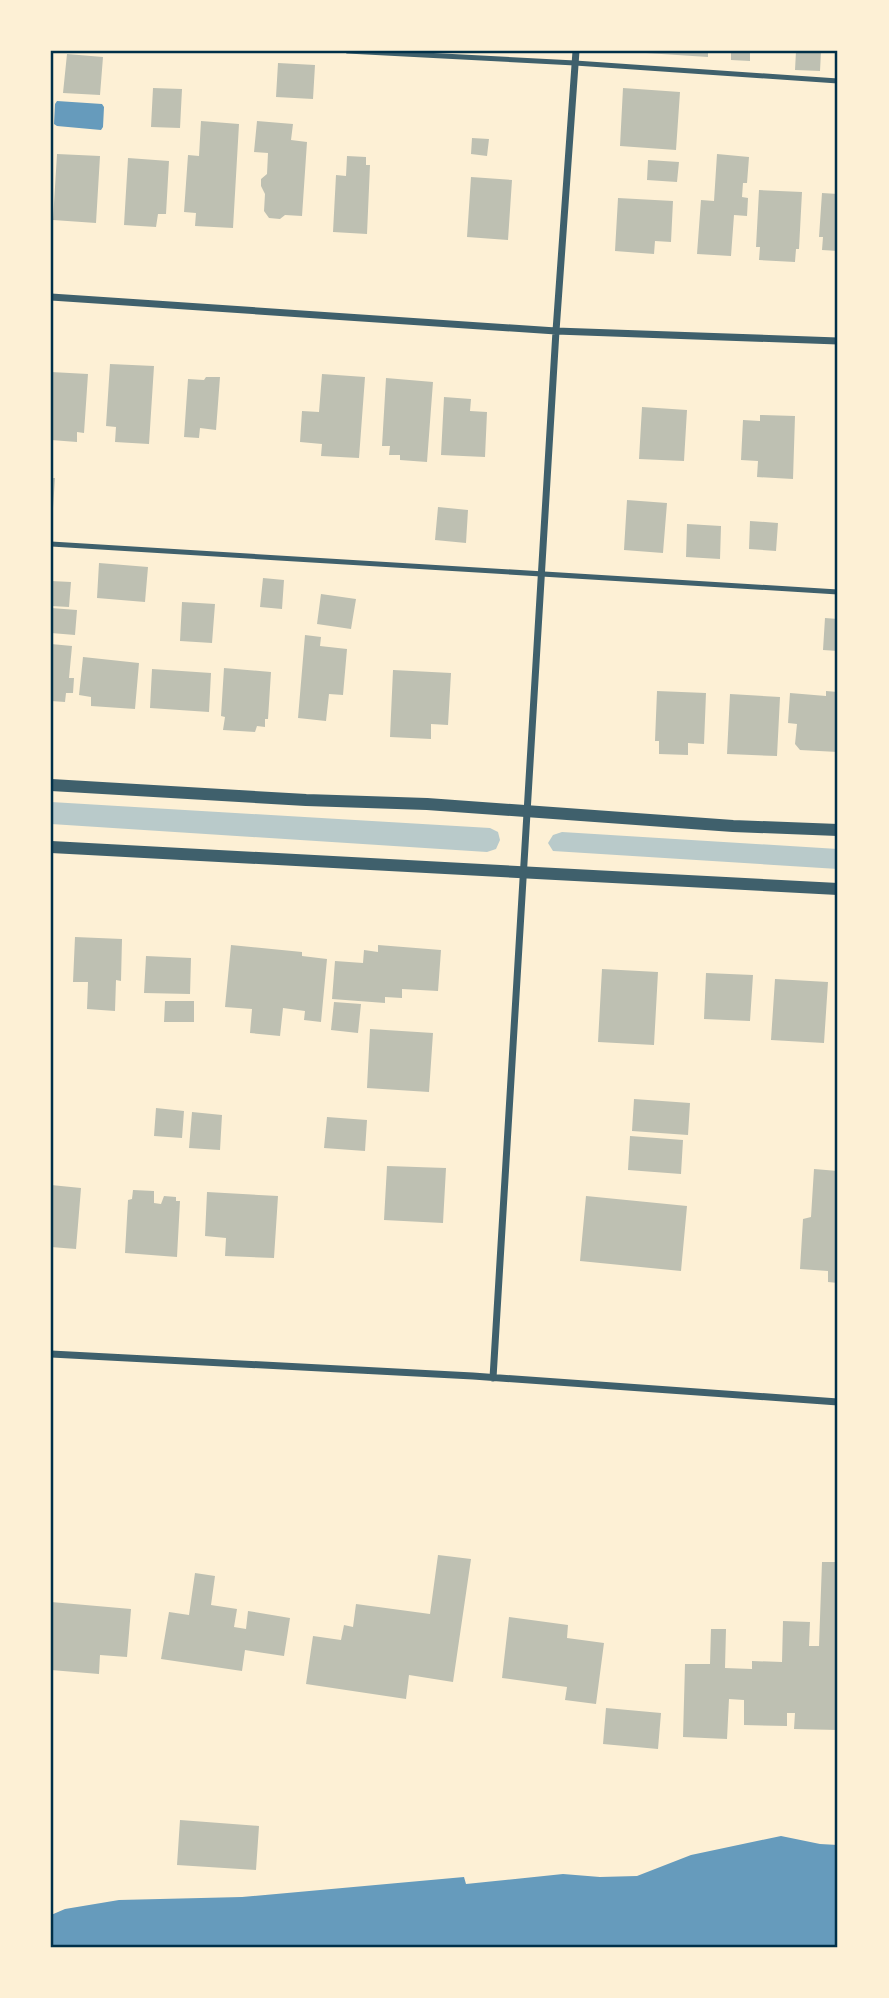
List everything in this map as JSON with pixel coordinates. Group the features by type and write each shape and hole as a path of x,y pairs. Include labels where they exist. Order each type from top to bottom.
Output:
{"street":[{"path":"493,1378 556,331 576,51"},
{"path":"51,297 556,331 838,341"},
{"path":"51,785 240,797 427,804 733,826 838,830"},
{"path":"51,847 838,889"},
{"path":"51,1354 493,1378 838,1402"}],"lane":[{"path":"347,51 838,81"},
{"path":"51,544 838,592"}],"shaded area":[{"path":"51,802 490,828 498,832 500,840 496,849 487,852 51,824"},
{"path":"562,832 838,849 838,869 553,851 548,843 553,835"}],"water":[{"path":"57,101 102,104 103,127 101,130 57,126 54,124"},
{"path":"781,1836 838,1845 838,1947 51,1947 51,1915 65,1909 119,1900 242,1897 464,1877 466,1884 563,1874 637,1876 691,1855"}],"building":[{"path":"708,51 708,57 646,53"},
{"path":"731,51 750,51 750,61 731,60"},
{"path":"796,51 821,51 820,71 795,70"},
{"path":"67,54 103,57 100,95 63,93"},
{"path":"278,63 315,65 313,99 276,97"},
{"path":"153,88 182,89 180,128 151,127"},
{"path":"623,88 680,92 676,150 620,146"},
{"path":"201,121 239,124 233,228 195,226 196,213 184,212 188,155 199,156"},
{"path":"257,121 293,124 291,140 307,142 302,216 269,218 264,211 265,194 261,179 267,174 268,153 254,152"},
{"path":"472,138 489,139 487,156 471,154"},
{"path":"57,154 100,156 96,223 53,220"},
{"path":"717,154 749,157 747,183 743,183 742,197 748,198 747,216 734,215 731,256 697,254 701,200 714,201"},
{"path":"347,156 366,157 366,165 370,165 367,234 333,232 336,175 346,176"},
{"path":"128,158 169,161 166,214 158,214 156,227 124,225"},
{"path":"648,160 679,162 677,182 647,180"},
{"path":"471,177 512,180 508,240 467,237"},
{"path":"759,190 802,192 799,249 796,249 795,262 759,260 760,247 756,247"},
{"path":"822,193 838,194 838,251 822,250 823,237 819,237"},
{"path":"618,198 673,201 671,242 655,241 654,254 615,251"},
{"path":"110,364 154,366 149,444 115,442 116,427 106,426"},
{"path":"51,372 88,374 84,433 77,432 77,442 51,440"},
{"path":"322,374 365,377 359,458 321,456 322,444 300,442 302,411 319,412"},
{"path":"206,377 220,377 216,430 200,428 199,438 184,437 188,379 204,380"},
{"path":"386,378 433,382 427,462 400,460 400,455 389,455 390,446 382,446"},
{"path":"444,397 471,399 470,411 487,412 485,457 441,455"},
{"path":"642,407 687,410 684,461 639,459"},
{"path":"760,415 795,416 793,479 757,477 758,461 741,460 743,420 760,421"},
{"path":"51,478 55,478 53,508 51,508"},
{"path":"627,500 667,503 663,553 624,550"},
{"path":"438,507 468,510 466,543 435,540"},
{"path":"750,521 778,523 776,551 749,549"},
{"path":"687,524 721,526 720,559 686,557"},
{"path":"99,563 148,567 145,602 97,598"},
{"path":"263,578 284,580 282,609 260,607"},
{"path":"51,581 71,582 69,607 51,606"},
{"path":"321,594 356,599 351,629 317,624"},
{"path":"182,602 215,604 212,643 180,641"},
{"path":"51,608 77,610 75,635 51,633"},
{"path":"825,618 838,619 838,651 823,650"},
{"path":"305,635 321,637 320,646 347,649 343,695 329,694 326,721 298,718"},
{"path":"51,644 72,646 69,678 74,678 73,693 66,693 65,702 51,701"},
{"path":"83,657 139,663 135,709 91,706 91,697 79,695"},
{"path":"224,668 271,672 268,719 265,719 265,727 257,726 255,732 223,730 225,717 221,716"},
{"path":"152,669 211,673 209,712 150,708"},
{"path":"393,670 451,673 448,725 431,724 431,739 390,737"},
{"path":"657,691 706,693 704,744 688,743 688,755 659,754 659,741 655,741"},
{"path":"826,691 838,692 838,752 800,750 795,744 797,724 788,723 790,693 826,696"},
{"path":"730,694 780,697 777,756 727,754"},
{"path":"75,937 122,939 121,981 116,980 115,1011 87,1009 88,982 73,982"},
{"path":"231,945 302,952 302,956 327,959 321,1022 304,1020 305,1011 283,1008 280,1036 250,1033 252,1009 225,1007"},
{"path":"378,945 441,950 438,991 402,989 402,998 385,997 385,1003 332,999 335,961 363,963 364,950 378,952"},
{"path":"146,956 191,958 190,994 144,993"},
{"path":"602,969 658,972 654,1045 598,1042"},
{"path":"706,973 753,975 750,1021 704,1019"},
{"path":"775,979 828,982 824,1043 771,1040"},
{"path":"165,1001 194,1001 194,1022 164,1022"},
{"path":"334,1002 361,1004 358,1033 331,1030"},
{"path":"370,1029 433,1033 429,1092 367,1088"},
{"path":"634,1099 690,1103 688,1135 632,1131"},
{"path":"156,1108 184,1111 182,1138 154,1136"},
{"path":"192,1112 222,1115 220,1150 189,1148"},
{"path":"327,1117 367,1120 365,1151 324,1148"},
{"path":"630,1136 683,1140 681,1174 628,1170"},
{"path":"387,1166 446,1168 443,1223 384,1220"},
{"path":"814,1169 838,1171 838,1283 828,1282 828,1271 800,1269 803,1219 811,1217"},
{"path":"51,1185 81,1188 76,1249 51,1247"},
{"path":"133,1190 154,1191 154,1203 161,1204 164,1196 176,1197 176,1201 180,1201 177,1257 125,1253 128,1200 132,1199"},
{"path":"207,1192 278,1196 274,1258 225,1256 226,1238 205,1236"},
{"path":"586,1196 687,1206 681,1271 580,1261"},
{"path":"438,1555 471,1559 453,1682 409,1675 406,1699 306,1684 313,1636 341,1640 344,1625 353,1627 356,1604 430,1614"},
{"path":"822,1562 838,1562 838,1730 794,1729 795,1713 787,1713 787,1726 744,1725 744,1700 729,1699 727,1739 683,1737 685,1664 710,1664 711,1629 726,1629 725,1668 752,1669 752,1661 782,1662 783,1621 810,1622 809,1646 819,1646"},
{"path":"195,1573 215,1576 211,1605 237,1609 234,1627 246,1629 248,1611 290,1618 284,1656 245,1650 242,1671 161,1659 169,1612 189,1615"},
{"path":"51,1602 131,1609 127,1657 100,1655 99,1674 51,1670"},
{"path":"509,1617 568,1625 567,1638 604,1643 596,1704 565,1700 567,1687 502,1678"},
{"path":"606,1708 661,1713 658,1749 603,1744"},
{"path":"180,1820 259,1826 256,1870 177,1865"}]}
